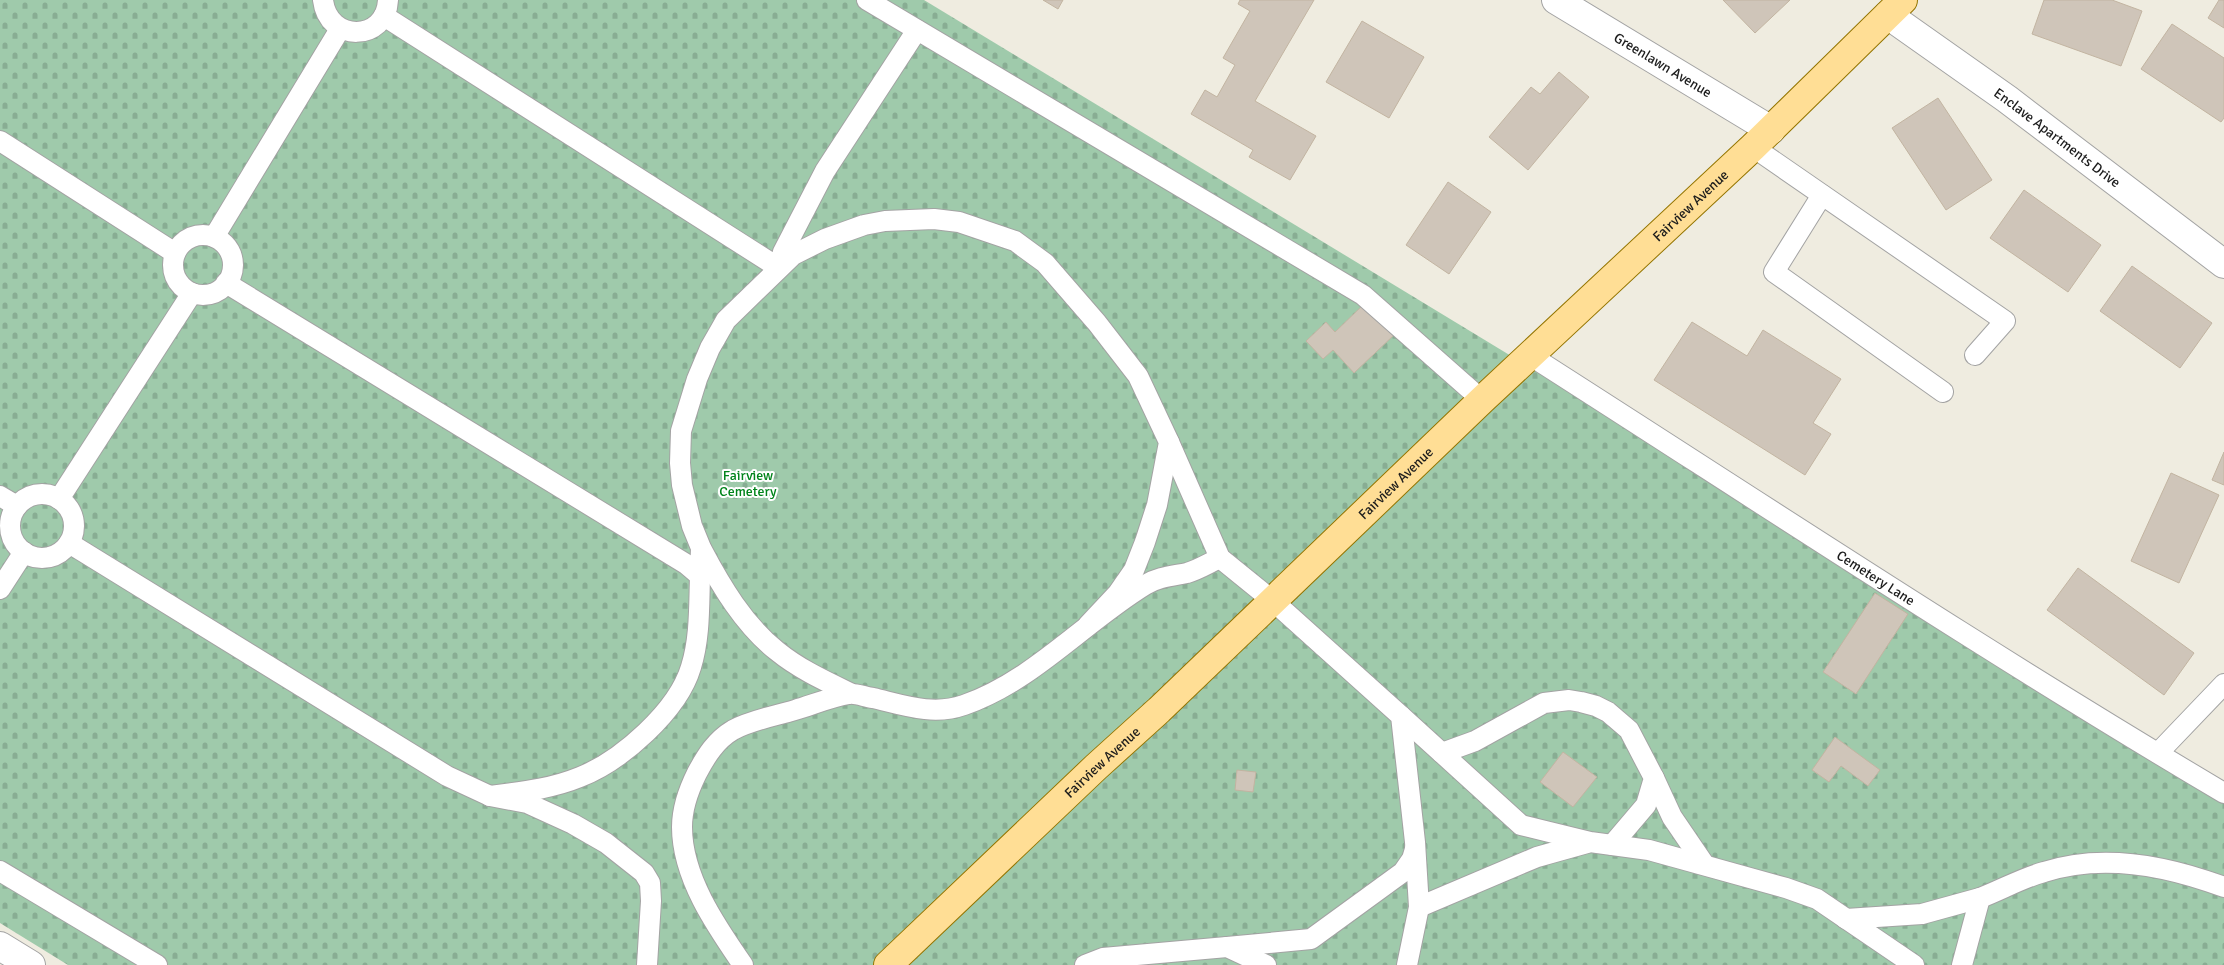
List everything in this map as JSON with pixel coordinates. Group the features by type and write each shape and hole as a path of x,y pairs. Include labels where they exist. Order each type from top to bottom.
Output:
{"main road":[{"name":"Fairview Avenue","path":"888,965 1273,601 1482,400 1762,139 1895,7"}],"street":[{"name":"Greenlawn Avenue","path":"1556,0 1762,139"},
{"name":"Enclave Apartments Drive","path":"1895,7 2007,99 2224,264"},
{"path":"0,946 31,965"}],"lane":[{"path":"323,0 330,20 340,29 352,32 365,31 376,25 386,8 779,268"},
{"path":"868,0 1363,295 1482,400"},
{"path":"214,237 340,29"},
{"path":"779,268 783,252 825,171 917,30"},
{"path":"1762,139 1822,194 2005,321 1975,355"},
{"path":"0,141 176,253"},
{"path":"1822,194 1774,272 1943,392"},
{"path":"1220,558 1190,572 1152,581 998,691 960,706 942,710 929,710 850,693 810,674 776,651 731,600 701,548 692,526 682,485 680,447 685,415 710,348 726,320 793,255 825,239 864,225 885,221 934,219 959,222 1015,241 1045,263 1097,323 1132,368 1148,394 1220,558 1273,601 1521,825 1590,842 1649,850 1786,888 1817,900 1914,965"},
{"path":"203,235 214,237 225,244 233,260 232,273 226,283 210,294 192,293 177,280 173,266 176,253 182,244 192,237 203,235"},
{"path":"226,283 686,564 700,576"},
{"path":"59,499 192,293"},
{"name":"Cemetery Lane","path":"1531,356 1861,569 2224,793"},
{"path":"1088,625 1118,593 1134,570 1146,542 1157,505 1169,442"},
{"path":"34,495 47,495 59,499 66,505 73,519 72,536 69,543 52,556 37,558 24,552 13,539 10,530 13,513 17,506 34,495"},
{"path":"0,496 17,506"},
{"path":"69,543 446,776 490,796 526,803 573,824 606,843 644,873 650,883 651,902 646,965"},
{"path":"490,796 531,790 582,777 607,763 661,718 682,687 691,669 698,642 701,548"},
{"path":"0,589 24,552"},
{"path":"2158,754 2224,684"},
{"path":"743,965 717,928 694,882 682,826 684,811 693,781 712,748 734,729 850,693"},
{"path":"1442,753 1476,741 1544,702 1575,701 1596,706 1629,730 1672,817 1704,864"},
{"path":"1401,716 1415,842 1419,907 1407,965"},
{"path":"1612,844 1646,805 1654,778"},
{"path":"1085,965 1103,958 1312,940 1403,872 1412,859 1415,842"},
{"path":"1419,907 1537,857 1590,842"},
{"path":"1846,919 1922,914 1980,898 2043,872 2064,866 2084,864 2143,866 2224,887"},
{"path":"0,871 157,965"},
{"path":"1962,965 1980,898"},
{"path":"1227,947 1266,965"}],"green space":[{"name":"Fairview Cemetery","path":"0,0 924,0 2224,788 2224,965 68,965 0,923"}],"building":[{"path":"1043,0 1063,0 1058,9"},
{"path":"1240,0 1314,0 1255,101 1316,136 1290,180 1249,157 1253,150 1191,114 1205,90 1217,97 1235,65 1223,58 1250,11 1238,4"},
{"path":"1723,0 1790,0 1755,33"},
{"path":"2044,0 2112,0 2142,11 2121,66 2032,34"},
{"path":"2219,0 2224,0 2224,28 2208,18"},
{"path":"1362,21 1424,57 1389,118 1326,82"},
{"path":"2172,24 2224,58 2224,118 2221,122 2141,69"},
{"path":"1559,72 1589,97 1528,170 1489,137 1531,87 1540,94"},
{"path":"1938,98 1992,180 1946,210 1892,128"},
{"path":"1448,182 1491,212 1449,274 1406,245"},
{"path":"2024,190 2101,245 2068,292 1990,238"},
{"path":"2132,266 2212,323 2180,368 2100,311"},
{"path":"1365,303 1394,335 1354,373 1333,350 1323,359 1306,341 1326,322 1335,332"},
{"path":"1692,322 1747,356 1763,330 1841,379 1813,423 1831,434 1805,475 1654,380"},
{"path":"2224,452 2224,485 2212,480"},
{"path":"2171,473 2219,495 2179,583 2131,561"},
{"path":"2078,568 2194,653 2164,695 2047,610"},
{"path":"1875,593 1908,614 1856,694 1823,672"},
{"path":"1835,737 1880,770 1868,786 1841,766 1829,782 1812,770"},
{"path":"1563,752 1597,777 1573,807 1540,782"},
{"path":"1237,770 1256,772 1253,792 1235,790"}]}
